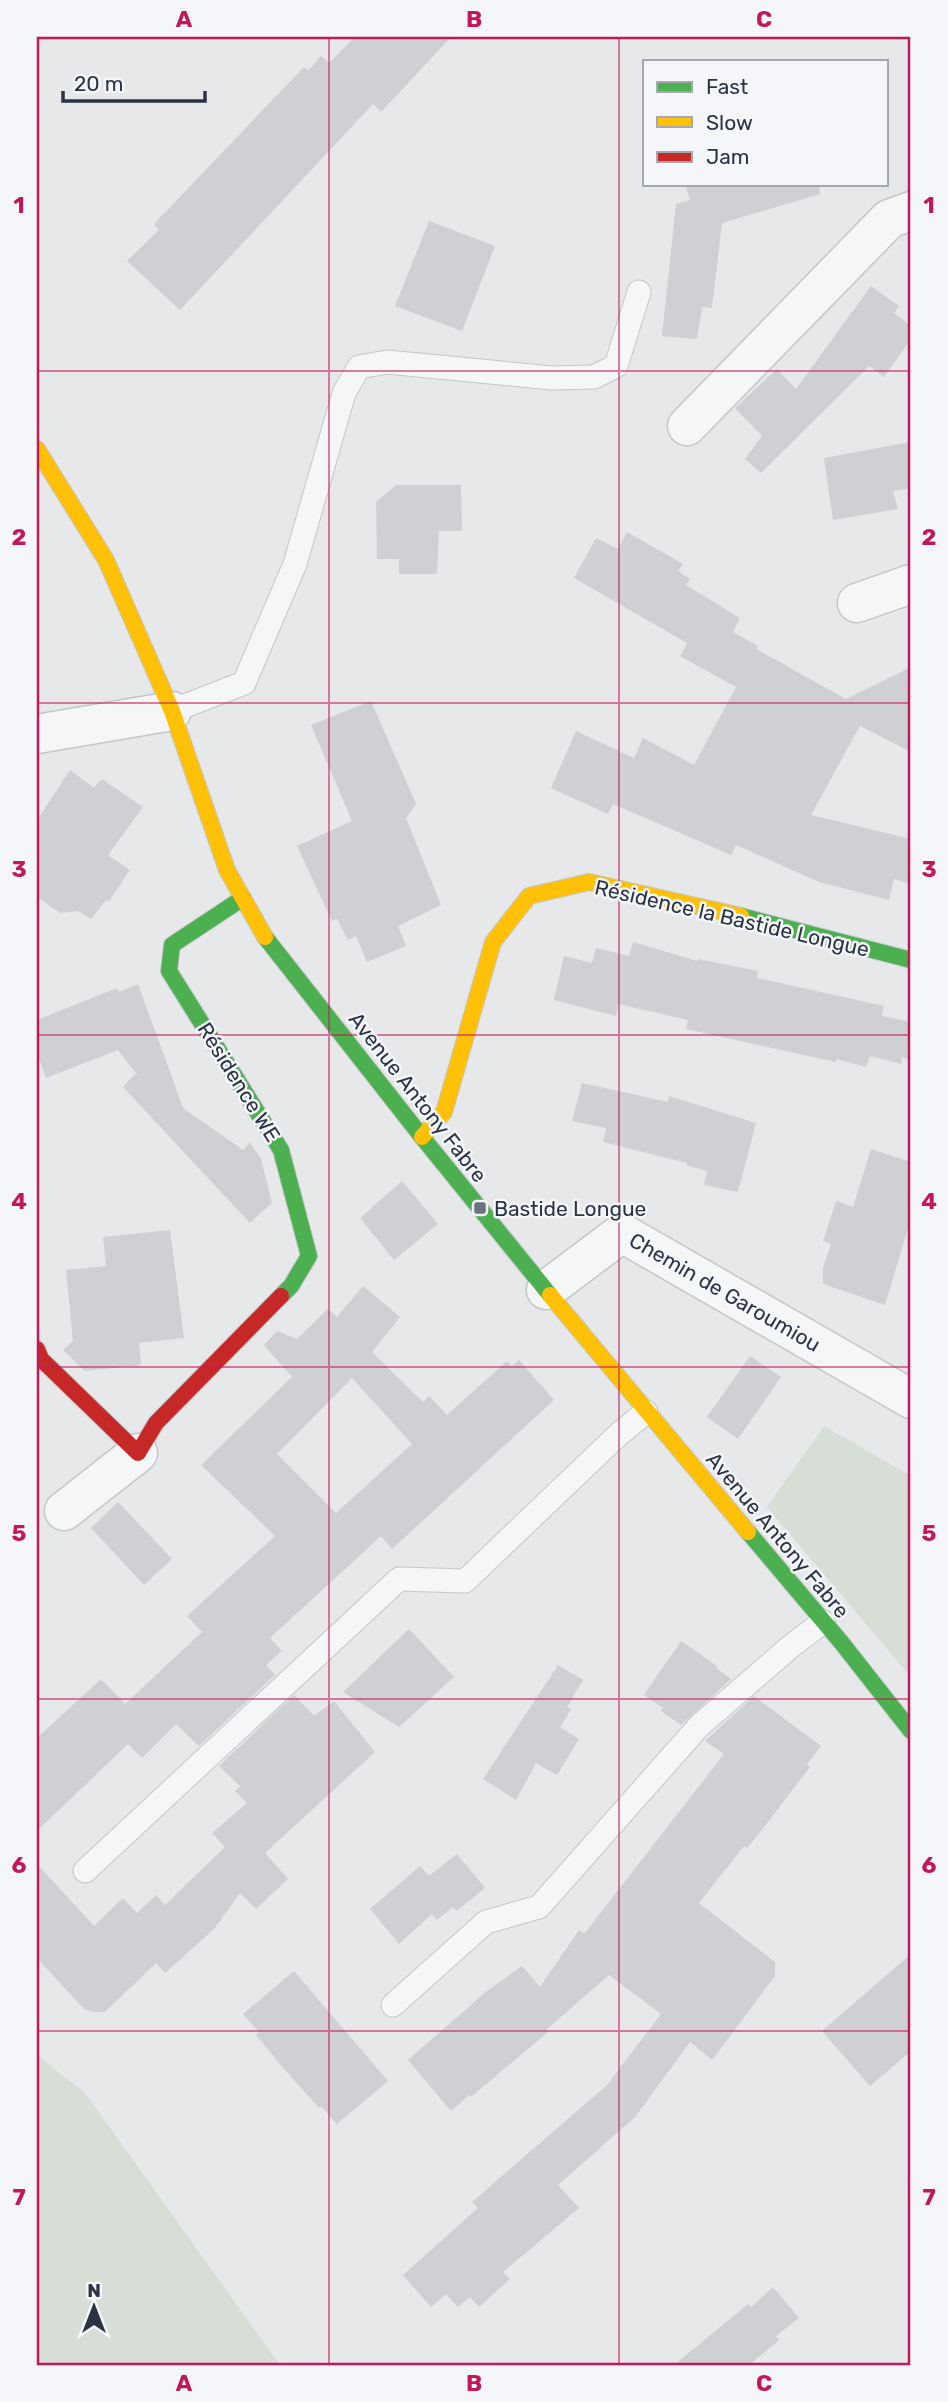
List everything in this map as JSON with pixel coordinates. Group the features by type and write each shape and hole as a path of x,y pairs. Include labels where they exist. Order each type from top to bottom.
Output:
{"street":[{"path":"687,426 889,219 911,211"},
{"name":"Avenue Antony Fabre","path":"37,449 106,559 172,711 227,870 264,936 546,1290 911,1731"},
{"path":"857,603 911,584"},
{"path":"37,734 172,711"},
{"name":"Résidence la Bastide Longue","path":"422,1137 444,1112 493,942 529,896 589,883 724,912 911,960"},
{"name":"Résidence WE","path":"64,1511 138,1453 156,1423 291,1286 309,1256 281,1150 169,971 172,945 243,898"},
{"name":"Chemin de Garoumiou","path":"546,1290 622,1233 909,1393"},
{"path":"37,1349 41,1359 138,1453"}],"lane":[{"path":"172,711 244,683 295,564 344,393 359,367 387,362 552,378 594,377 616,366 639,292"},
{"path":"85,1871 399,1579 465,1581 618,1435 646,1412"},
{"path":"393,2005 486,1922 539,1907 699,1726 823,1622"}],"shaded area":[{"path":"824,1426 911,1476 911,1677 767,1507"},
{"path":"37,2055 85,2093 280,2365 37,2365"}],"building":[{"path":"355,37 451,37 381,112 373,104 180,310 127,261 159,230 154,224 304,67 308,71 321,56 329,63"},
{"path":"686,186 819,186 820,194 722,223 712,308 702,307 697,339 662,336 676,204 690,200"},
{"path":"429,221 495,246 462,331 395,306"},
{"path":"871,286 899,306 894,313 911,326 911,339 884,377 869,366 761,473 745,459 762,436 735,408 777,369 796,389"},
{"path":"911,442 911,488 893,491 898,509 833,520 824,458"},
{"path":"396,485 461,485 462,531 439,531 437,574 399,574 399,559 377,559 376,502"},
{"path":"627,532 683,564 678,571 690,579 686,585 740,618 733,632 758,646 756,649 846,699 911,667 911,752 860,726 811,815 911,839 911,884 894,879 889,900 819,882 736,845 731,855 613,804 608,814 551,788 576,731 634,758 643,738 694,765 736,687 680,656 687,643 574,578 596,538 618,549"},
{"path":"371,701 416,804 406,818 441,905 398,926 406,946 367,962 356,936 348,940 337,919 332,921 297,846 352,821 311,725"},
{"path":"70,770 94,788 102,779 143,807 108,855 130,870 109,901 106,900 91,919 78,911 60,913 37,897 37,820"},
{"path":"633,942 697,961 698,959 758,971 757,978 884,1006 882,1016 911,1022 911,1060 902,1057 901,1064 870,1056 866,1067 836,1059 836,1062 686,1029 688,1020 618,1004 616,1016 554,1000 564,956 592,963 596,948 629,956"},
{"path":"138,984 183,1108 243,1150 250,1142 261,1159 272,1203 250,1223 123,1087 135,1074 138,1076 118,1050 46,1078 37,1054 37,1020 117,988 119,992"},
{"path":"582,1083 668,1102 669,1096 756,1123 738,1192 704,1185 707,1171 686,1165 687,1163 603,1142 606,1128 572,1121"},
{"path":"871,1149 911,1162 911,1218 885,1305 823,1284 823,1268 831,1244 823,1241 836,1201 853,1207"},
{"path":"402,1181 438,1224 394,1260 360,1218"},
{"path":"170,1230 184,1338 139,1343 141,1365 85,1371 63,1350 73,1341 66,1270 106,1266 103,1237"},
{"path":"363,1286 400,1317 372,1352 423,1402 429,1396 447,1415 507,1361 512,1366 519,1360 554,1400 392,1549 381,1536 270,1638 282,1651 266,1665 275,1675 199,1746 176,1724 142,1758 128,1744 37,1831 37,1738 101,1679 125,1704 202,1632 187,1616 275,1536 201,1465 292,1377 264,1345 277,1331 297,1339 328,1309 337,1317","holes":["352,1378 412,1444 336,1513 277,1454"]},
{"path":"750,1356 781,1377 738,1439 707,1417"},
{"path":"118,1502 172,1559 144,1585 91,1528"},
{"path":"409,1629 454,1677 399,1727 343,1692"},
{"path":"681,1641 731,1679 681,1725 644,1695"},
{"path":"558,1665 583,1680 567,1707 571,1709 560,1727 579,1739 557,1775 536,1763 516,1800 483,1779"},
{"path":"294,1695 314,1716 334,1701 375,1752 265,1853 288,1879 256,1909 240,1893 214,1929 165,1973 156,1963 105,2012 84,2009 37,1958 37,1864 94,1926 123,1898 137,1913 156,1895 165,1905 225,1847 212,1833 247,1803 235,1791 240,1786 219,1766"},
{"path":"754,1696 821,1746 807,1764 810,1767 761,1831 747,1848 744,1846 699,1903 775,1962 775,1976 712,2060 690,2042 635,2117 558,2185 579,2208 503,2272 510,2279 479,2307 470,2297 458,2307 446,2294 431,2307 403,2275 478,2208 472,2202 607,2085 661,2014 609,1975 546,2030 548,2032 451,2111 408,2060 487,1991 522,1966 540,1987 579,1930 584,1934 724,1754 705,1741"},
{"path":"457,1854 485,1888 457,1911 453,1907 437,1920 432,1914 399,1944 370,1909 420,1866 429,1876"},
{"path":"911,1954 911,2051 870,2086 822,2031"},
{"path":"294,1971 388,2081 337,2124 279,2063 256,2035 259,2032 243,2014"},
{"path":"773,2287 799,2318 776,2336 779,2340 749,2365 674,2365 748,2304 751,2307"}],"traffic: fast":[{"path":"243,898 172,945 169,971 281,1150 309,1256 291,1286 281,1296"},
{"path":"741,916 911,960"},
{"path":"265,937 550,1295"},
{"path":"748,1532 841,1642 911,1731"}],"traffic: slow":[{"path":"37,449 106,560 172,711 227,870 265,937"},
{"path":"422,1137 444,1112 493,942 529,896 589,882 741,916"},
{"path":"550,1295 748,1532"}],"traffic: jam":[{"path":"37,1349 41,1359 138,1453 156,1423 281,1296"}],"place":[{"name":"Bastide Longue","path":"480,1208"}]}
